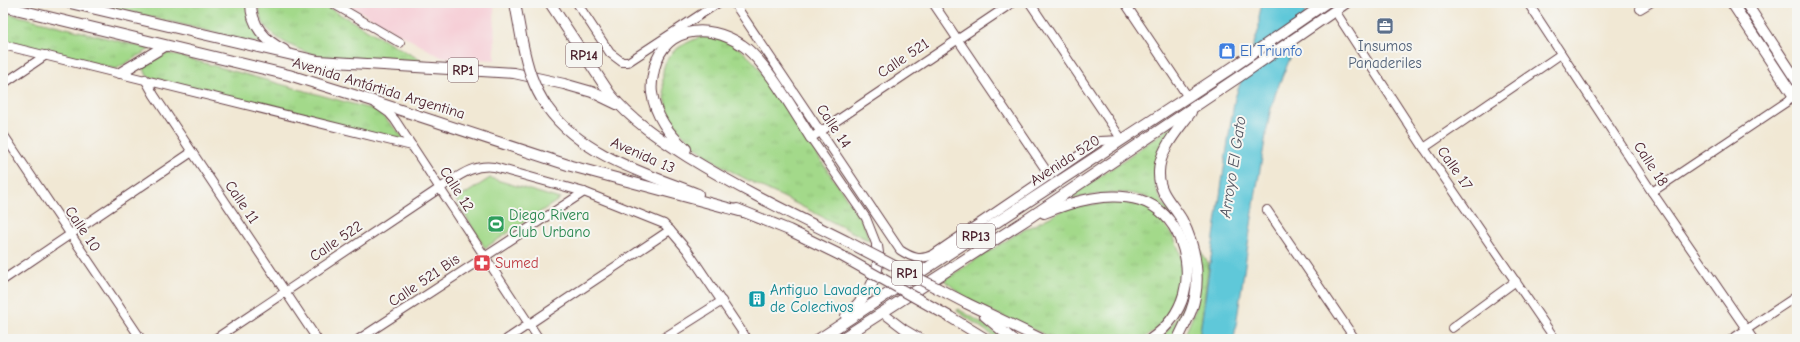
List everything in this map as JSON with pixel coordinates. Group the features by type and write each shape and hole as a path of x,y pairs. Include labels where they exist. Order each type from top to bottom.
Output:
{"main road":[{"name":"Avenida Antártida Argentina","path":"70,3 302,58 333,63 514,73 592,92 619,105"},
{"path":"252,3 255,24 262,34 273,45 302,58"},
{"name":"Avenida 13","path":"515,3 531,78 539,95 568,129 602,153 633,168 789,230 840,255 986,339"},
{"name":"Avenida 13","path":"550,3 605,87 619,105 652,133 698,163 781,209 969,305"},
{"name":"Avenida 520","path":"819,339 1188,97 1326,3"},
{"name":"Avenida 520","path":"844,338 1026,220 1346,3"},
{"path":"1732,3 1796,97"},
{"path":"1746,3 1797,81"},
{"name":"Avenida Antártida Argentina","path":"3,6 289,76 370,100 571,166 743,212"},
{"path":"698,163 692,154 667,130 659,115 652,93 654,66 661,51 675,38 689,32 714,32 729,37 744,46 764,68 811,138"},
{"path":"120,73 165,46"},
{"path":"1178,339 1187,322 1194,300 1196,288 1196,267 1191,242 1182,220 1166,197 1161,186 1159,174 1162,159 1168,145 1195,106"},
{"path":"1026,220 1069,204 1091,198 1110,196 1141,200 1150,204 1165,215 1175,228 1185,252 1188,269 1187,285 1179,306 1171,321 1159,334 1151,339"},
{"path":"829,333 854,308 873,285 878,270 877,246"},
{"path":"969,305 1041,338"},
{"name":"RP1","path":"969,305 1012,339"}],"street":[{"path":"332,3 400,43"},
{"path":"577,3 610,53 622,62 632,60 718,3"},
{"name":"Calle 14","path":"734,3 900,250 916,258 925,259 1050,176"},
{"path":"934,3 1050,176 1100,141 1122,140"},
{"name":"Calle 521","path":"811,138 957,38 1012,3"},
{"path":"1030,3 1122,140"},
{"name":"Calle 18","path":"1528,3 1652,192 1753,339"},
{"path":"1640,9 1650,3"},
{"path":"1129,4 1188,97"},
{"name":"Calle 17","path":"1335,10 1424,148 1555,339"},
{"path":"3,45 412,146"},
{"path":"1424,148 1561,54"},
{"path":"3,84 46,55"},
{"name":"Calle 11","path":"145,79 154,96 317,339"},
{"path":"1652,192 1796,97"},
{"name":"Calle 12","path":"370,100 389,113 539,339"},
{"name":"Calle 10","path":"3,134 141,339"},
{"name":"Calle 14","path":"811,138 866,218 877,246"},
{"path":"3,280 192,152"},
{"name":"Calle 522","path":"215,339 440,188 474,167 482,165 494,167 584,192"},
{"path":"584,192 651,218 670,230 722,301 747,339"},
{"name":"Calle 521 Bis","path":"359,339 584,192"},
{"path":"1266,210 1355,339"},
{"path":"507,339 670,230"},
{"path":"1452,328 1516,281"},
{"path":"1732,339 1797,296"},
{"path":"662,339 722,301"},
{"path":"883,313 904,329 921,339"}],"shaded area":[{"path":"345,3 494,3 495,60 441,57"}],"green space":[{"path":"95,3 247,3 248,21 269,46"},
{"path":"259,3 320,3 424,62 326,57 304,51 293,47 272,33 264,24 260,14"},
{"path":"3,12 150,49 116,69 3,40"},
{"path":"700,37 724,40 737,47 755,63 862,221 870,241 726,168 687,139 677,127 671,117 666,101 663,84 664,66 667,59 677,49"},
{"path":"168,53 378,111 412,146 147,76 143,66"},
{"path":"1178,122 1166,140 1157,160 1155,181 1157,192 1162,202 1179,223 1184,231 1189,245 1192,259 1192,286 1180,326 1173,339 1158,339 1171,326 1181,310 1187,293 1190,275 1189,257 1185,240 1176,224 1164,210 1149,199 1129,193 1092,195 1065,201"},
{"name":"Diego Rivera Club Urbano","path":"490,178 560,199 485,248 456,200"},
{"path":"1117,201 1140,205 1151,210 1173,236 1180,252 1182,269 1181,285 1176,301 1168,316 1157,329 1142,339 1055,339 972,303 944,280 1018,233 1068,208"},
{"path":"1195,244 1209,264 1199,339 1183,339 1195,311"},
{"path":"958,309 1004,339 998,339 957,311"}],"water":[{"name":"Arroyo El Gato","path":"1262,3 1308,3 1291,56 1276,92 1270,112 1255,198 1234,339 1199,339 1235,98 1259,29 1259,17"}],"place":[{"name":"Insumos Panaderiles","path":"1385,26"},
{"name":"El Triunfo","path":"1227,51"},
{"name":"Diego Rivera Club Urbano","path":"496,224"},
{"name":"Sumed","path":"482,263"},
{"name":"Antiguo Lavadero de Colectivos","path":"757,299"}]}
